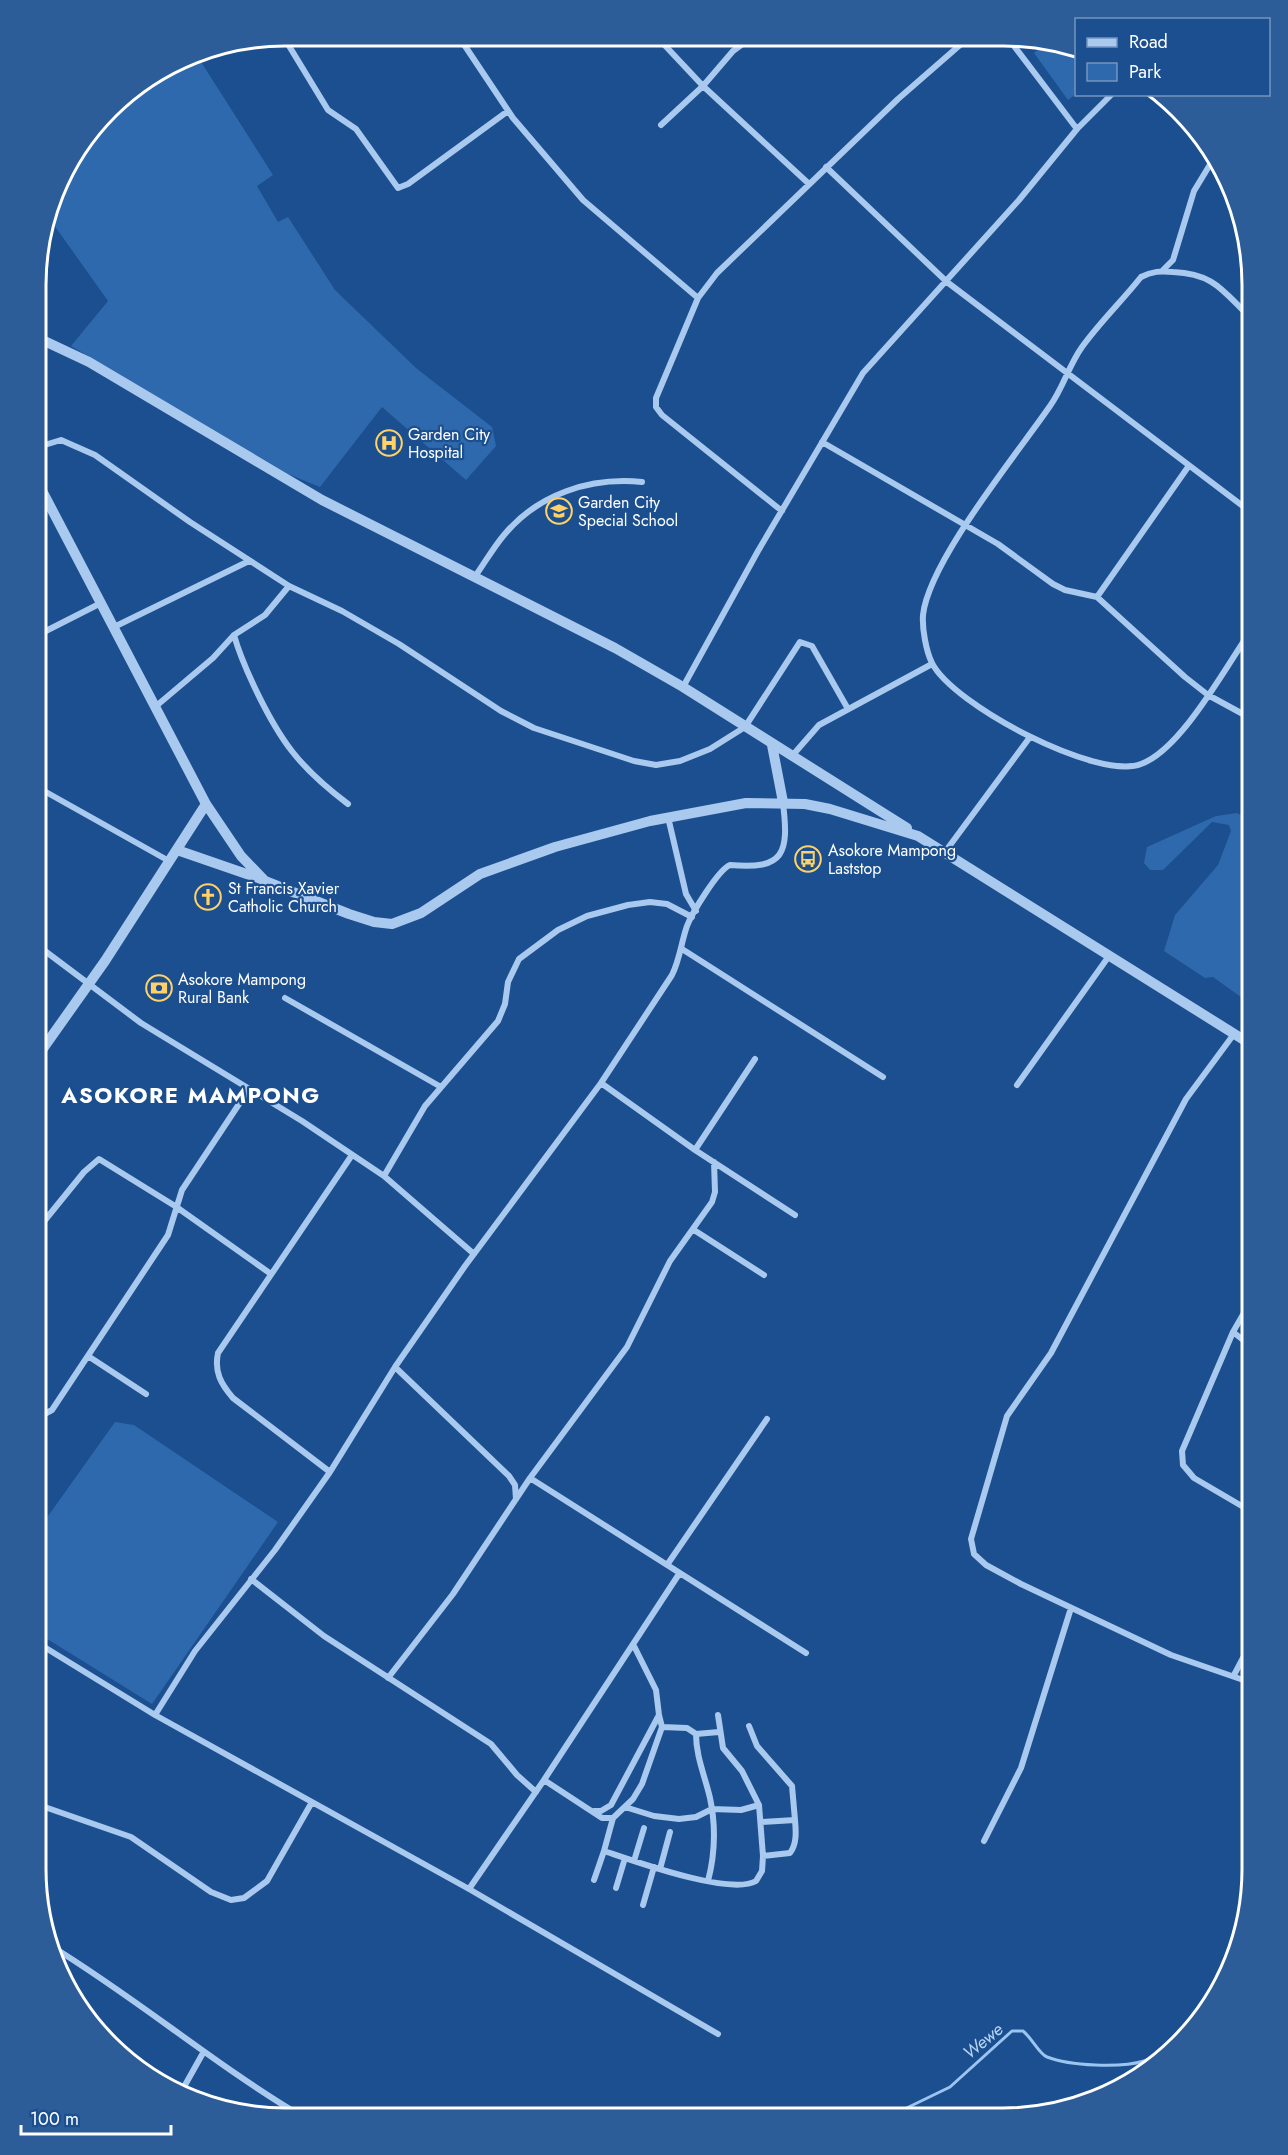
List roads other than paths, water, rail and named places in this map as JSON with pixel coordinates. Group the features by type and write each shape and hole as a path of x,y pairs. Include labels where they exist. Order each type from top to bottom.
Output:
{"street":[{"path":"289,46 328,110 356,129 398,188 408,184 508,111"},
{"path":"466,46 508,111 583,200 698,298"},
{"path":"665,46 703,86 808,183"},
{"path":"661,125 703,86 740,46"},
{"path":"782,511 662,415 656,406 656,398 698,298 741,247 898,99 959,46"},
{"path":"1015,47 1077,129"},
{"path":"684,687 782,511 863,374 1019,200 1077,129 1110,96"},
{"path":"1162,271 1173,260 1194,191 1209,166"},
{"path":"826,167 947,282 1242,506"},
{"path":"1242,308 1223,288 1194,273 1162,271 1149,272 1141,277 1082,347 1057,396 967,525 932,582 923,615 933,664 950,686 977,707 1030,736 1070,754 1116,768 1139,765 1158,757 1184,728 1242,644"},
{"path":"46,342 89,362 322,500 615,648 684,687 791,757 1242,1039"},
{"path":"46,445 61,440 95,455 249,561 289,586 399,644 501,711 534,728 634,761 656,765 680,761 710,749 745,727 800,642 812,646 848,709"},
{"path":"822,442 967,525 1053,584 1065,590 1097,597 1185,677 1208,695 1242,714"},
{"path":"1097,597 1188,467"},
{"path":"474,578 504,535 524,516 549,499 574,487 597,482 618,480 642,482"},
{"path":"46,498 206,804 241,856 265,881"},
{"path":"114,627 249,561"},
{"path":"155,707 213,658 234,635 266,615 289,586"},
{"path":"46,631 101,602"},
{"path":"234,635 240,656 284,743 327,787 348,804"},
{"path":"791,757 819,725 933,664"},
{"path":"945,852 1030,736"},
{"path":"155,1715 195,1651 275,1550 330,1472 395,1367 474,1254 601,1083 672,975 682,949 684,936 694,914 726,867 753,867 766,864 776,858 784,847 787,832 772,745"},
{"path":"46,792 169,861"},
{"path":"177,850 265,881 349,915 392,924 421,913 480,874 555,847 668,817 746,803 783,802 830,809 918,836"},
{"path":"46,1044 90,983 206,804"},
{"path":"668,817 694,914"},
{"path":"384,1176 425,1106 498,1021 505,1004 508,982 519,959 558,930 587,916 650,902 667,904 694,914"},
{"path":"682,949 883,1077"},
{"path":"46,951 141,1023 384,1176 474,1254"},
{"path":"1017,1085 1109,956"},
{"path":"285,998 441,1087"},
{"path":"1234,1034 1186,1099 1167,1131 1051,1353 1012,1408 998,1442 971,1539 974,1554 986,1565 1021,1584 1171,1655 1242,1679"},
{"path":"695,1150 755,1059"},
{"path":"601,1083 695,1150 795,1215"},
{"path":"46,1413 52,1410 168,1235 173,1226 175,1206 182,1191 249,1089"},
{"path":"330,1472 233,1398 218,1376 216,1366 218,1353 352,1155"},
{"path":"46,1219 84,1172 99,1159 175,1206 271,1274"},
{"path":"387,1678 453,1594 530,1478 627,1347 670,1261 712,1202 715,1192 714,1162"},
{"path":"694,1230 764,1275"},
{"path":"1242,1316 1233,1332 1182,1451 1183,1465 1194,1478 1242,1506"},
{"path":"1233,1332 1242,1339"},
{"path":"88,1356 146,1395"},
{"path":"395,1367 509,1476 514,1485 516,1499"},
{"path":"667,1565 767,1419"},
{"path":"530,1478 806,1653"},
{"path":"469,1889 634,1646 679,1574"},
{"path":"250,1579 324,1636 491,1744 536,1792"},
{"path":"984,1840 1021,1768 1071,1608"},
{"path":"594,1880 613,1818 638,1792 662,1726 656,1690 634,1646"},
{"path":"46,1648 155,1715 469,1889 718,2034"},
{"path":"1234,1675 1242,1659"},
{"path":"604,1851 708,1881 752,1884 760,1877 763,1856 759,1805 742,1770 727,1755 719,1732 717,1714"},
{"path":"594,1811 601,1811 611,1805 659,1715"},
{"path":"662,1726 687,1728 696,1734 719,1732"},
{"path":"749,1726 757,1746 792,1786 795,1845 790,1853 763,1856"},
{"path":"696,1734 700,1771 712,1809 715,1853 708,1881"},
{"path":"642,1749 652,1751"},
{"path":"544,1780 602,1818 613,1818"},
{"path":"46,1807 131,1837 211,1892 231,1900 244,1899 267,1881 312,1802"},
{"path":"625,1807 654,1816 680,1819 696,1817 712,1809 741,1810 759,1805"},
{"path":"761,1822 795,1820"},
{"path":"634,1861 644,1827"},
{"path":"643,1905 670,1832"},
{"path":"616,1888 625,1858"},
{"path":"62,1953 130,1996 204,2053 289,2108"},
{"path":"185,2086 204,2053"}],"waterway":[{"name":"Wewe","path":"907,2108 950,2087 1012,2031 1023,2031 1041,2053 1057,2060 1109,2065 1134,2063 1148,2059"}],"place":[{"name":"Garden City Hospital","path":"389,443"},
{"name":"Garden City Special School","path":"559,511"},
{"name":"Asokore Mampong Laststop","path":"808,859"},
{"name":"St Francis Xavier Catholic Church","path":"208,897"},
{"name":"Asokore Mampong Rural Bank","path":"159,988"}],"district":[{"name":"ASOKORE MAMPONG","path":"191,1095"}]}
